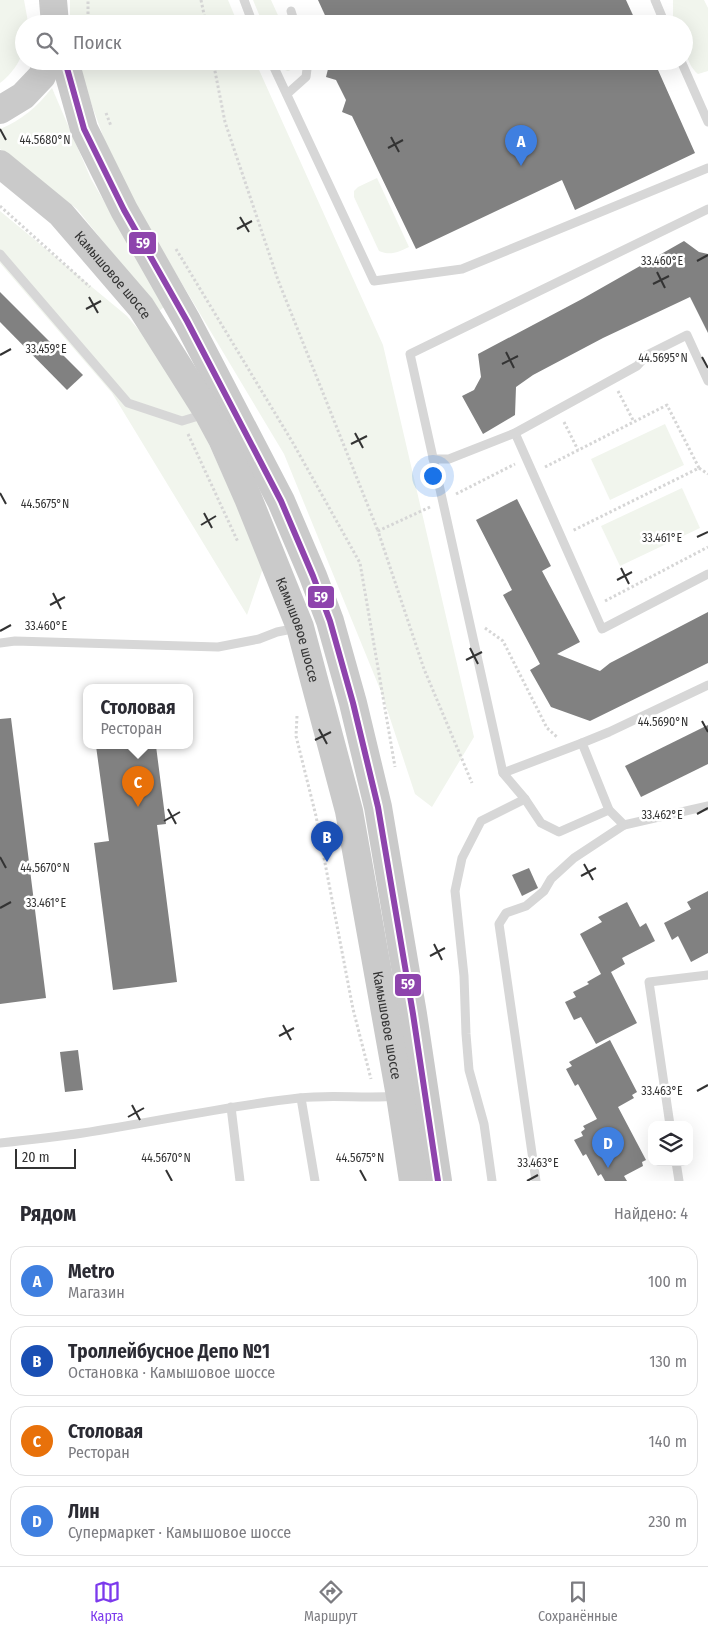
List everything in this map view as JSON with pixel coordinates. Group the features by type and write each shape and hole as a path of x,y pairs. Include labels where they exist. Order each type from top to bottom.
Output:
{"main road":[{"path":"53,0 54,15"},
{"path":"0,110 23,96 42,76 44,70"},
{"name":"Камышовое шоссе","path":"68,70 84,128 124,210 187,321 281,501 330,620 354,704 378,807 413,1014 438,1181"},
{"name":"Камышовое шоссе","path":"2,169 61,214 141,307 208,413 222,439 248,498 300,627 349,812 388,1097 413,1181"}],"lane":[{"path":"244,0 250,15"},
{"path":"655,0 661,15"},
{"path":"291,11 292,15"},
{"path":"275,70 374,281 462,269 708,168"},
{"path":"287,94 306,77 307,70"},
{"path":"686,70 708,122"},
{"path":"609,810 559,832 541,823 525,799 502,773 410,354 708,209"},
{"path":"0,254 128,402 182,421 208,413"},
{"path":"434,459 449,459 515,433 637,366 647,355 687,335 708,381"},
{"path":"515,433 602,629 708,574"},
{"path":"0,643 15,641 218,647 259,639 277,632 300,627"},
{"path":"502,773 609,732 708,685"},
{"path":"582,743 609,810 624,825"},
{"path":"492,1181 484,1124 470,1070 466,1034 464,976 455,891 462,858 481,821 525,799"},
{"path":"536,1181 498,924 506,912 526,906 544,891 551,879 574,858 624,825 708,806"},
{"path":"669,1121 649,982 708,975"},
{"path":"0,1143 83,1133 231,1107 301,1098 343,1096 388,1097"},
{"path":"301,1098 315,1181"},
{"path":"231,1107 240,1181"},
{"path":"677,1166 679,1181"}],"path":[{"path":"88,0 88,15"},
{"path":"202,0 204,15"},
{"path":"215,70 225,122 278,280 378,531 424,669 472,783"},
{"path":"0,206 93,289"},
{"path":"612,380 634,422"},
{"path":"533,473 667,405 699,468 708,474"},
{"path":"558,409 578,450"},
{"path":"182,421 239,544"},
{"path":"378,531 526,458"},
{"path":"562,537 699,468"},
{"path":"593,607 708,547"},
{"path":"469,620 490,630 503,641 547,728 558,738"},
{"path":"298,709 296,736 316,816 352,1009 388,1097"}],"shaded area":[{"path":"0,0 24,0 26,15 15,15 15,68 0,83"},
{"path":"70,0 228,0 234,15 70,15"},
{"path":"253,0 271,0 278,15 259,15"},
{"path":"673,0 704,0 708,8 708,71 698,74 693,69 693,15 673,15"},
{"path":"79,70 259,70 383,345 474,737 432,807 415,794 382,694 284,454 117,175"},
{"path":"52,88 91,179 165,306 159,311 77,209 0,149 0,129 29,112"},
{"path":"377,178 409,247 394,253 379,251 354,197 354,191 358,187"},
{"path":"0,211 127,316 159,354 195,414 264,565 247,615 112,393 0,263"},
{"path":"665,424 684,465 610,500 591,459"},
{"path":"682,488 700,528 620,566 601,526"}],"building":[{"path":"318,0 626,0 633,15 325,15"},
{"path":"328,70 658,70 695,153 575,210 562,180 416,249 352,116 342,112 346,100 336,80 326,77"},
{"path":"684,241 699,252 708,254 708,333 690,297 603,338 533,375 516,387 515,415 483,434 462,396 474,390 481,377 478,354 582,299"},
{"path":"0,292 83,375 67,390 0,322"},
{"path":"517,499 551,566 542,571 580,642 557,654 600,671 610,663 708,612 708,663 590,721 551,707 530,670 540,664 503,595 512,590 476,520"},
{"path":"11,718 46,998 0,1004 0,719"},
{"path":"708,725 708,764 641,797 625,766"},
{"path":"96,749 156,749 166,824 157,825 177,982 113,990 94,843 109,841"},
{"path":"529,868 538,888 522,896 512,875"},
{"path":"708,891 708,953 691,962 678,936 672,940 664,923 691,909 687,902"},
{"path":"627,902 640,927 646,923 655,941 622,958 625,964 611,972 637,1023 596,1044 581,1017 574,1020 565,1002 576,997 573,992 589,984 587,982 601,974 580,934 602,922 598,917"},
{"path":"610,1040 637,1092 632,1095 634,1098 618,1107 646,1160 642,1162 643,1166 624,1176 627,1181 605,1181 601,1174 598,1176 586,1154 583,1156 574,1140 583,1136 581,1132 585,1129 583,1126 597,1119 578,1084 575,1086 566,1069 572,1066 569,1062"},
{"path":"78,1050 83,1090 65,1092 60,1052"}],"transit line":[{"name":"59","path":"68,70 84,129 124,210 187,321 281,501 330,621 353,703 378,807 413,1014 438,1181"}],"place":[{"name":"Metro","path":"521,166"},
{"name":"Столовая","path":"138,807"},
{"name":"Троллейбусное Депо №1","path":"327,862"},
{"name":"Лин","path":"608,1168"}]}
